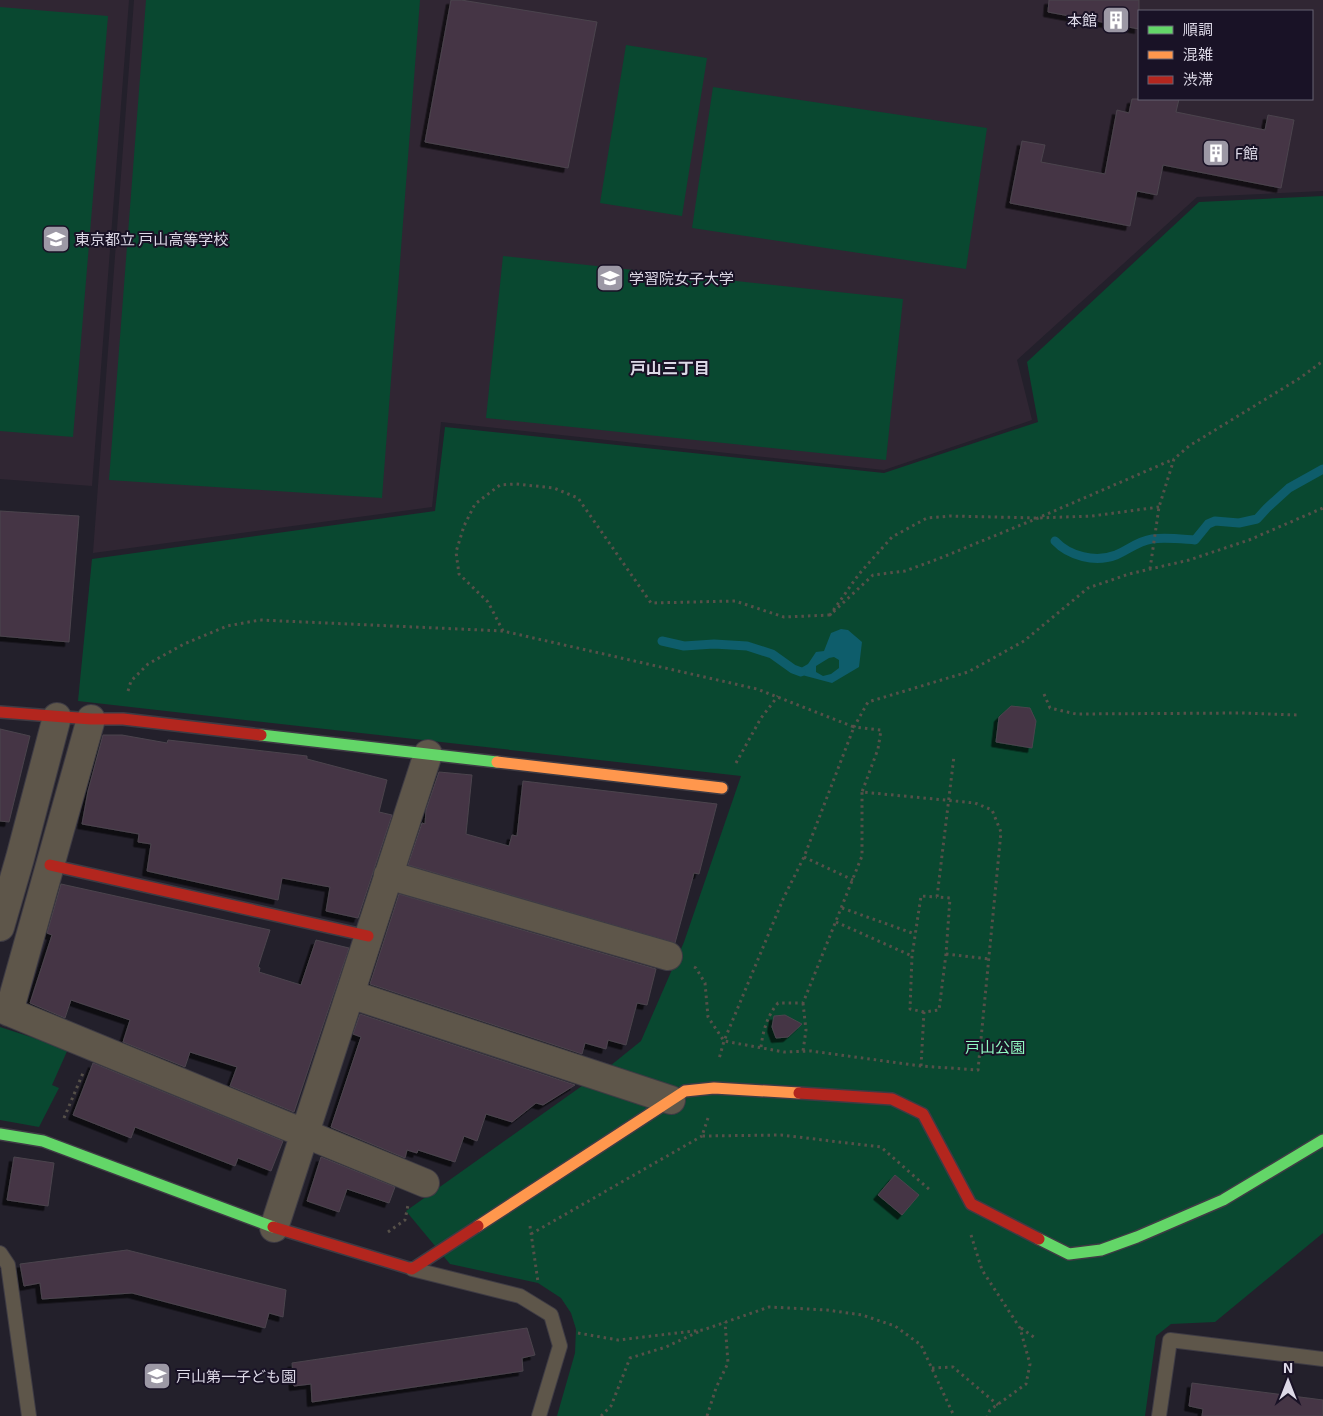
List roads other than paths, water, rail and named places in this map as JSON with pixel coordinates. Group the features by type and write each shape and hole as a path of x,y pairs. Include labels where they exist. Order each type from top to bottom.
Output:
{"street":[{"path":"0,712 91,720 123,719 722,788"},
{"path":"0,927 10,855 57,717"},
{"path":"91,720 50,865 4,1010 306,1134 420,1192"},
{"path":"274,1228 428,754"},
{"path":"50,865 368,936"},
{"path":"388,875 668,956"},
{"path":"350,994 671,1100"},
{"path":"0,1134 43,1141 274,1228 412,1270 686,1091 714,1088 892,1099 923,1114 971,1204 1069,1254 1101,1250 1137,1237 1223,1200 1323,1140"}],"lane":[{"path":"0,1253 8,1265 29,1416"},
{"path":"412,1270 520,1296 552,1315 560,1346 539,1416"},
{"path":"1159,1416 1170,1340 1323,1359"}],"water":[{"path":"841,629 848,630 862,642 859,667 832,683 802,675 801,668 808,664 816,652 824,651 831,633","holes":["834,657 839,660 839,668 831,674 823,676 816,672 816,666 829,658"]}],"waterway":[{"path":"1055,541 1067,551 1083,557 1100,558 1116,555 1152,539 1195,540 1208,524 1215,521 1239,523 1257,519 1289,488 1323,469"},
{"path":"662,641 684,646 714,644 747,646 772,654 793,669 801,672"}],"place":[{"name":"本館","path":"1116,20"},
{"name":"F館","path":"1216,153"},
{"name":"東京都立 戸山高等学校","path":"56,239"},
{"name":"学習院女子大学","path":"610,278"},
{"name":"戸山第一子ども園","path":"157,1376"}],"district":[{"name":"戸山三丁目","path":"670,367"}],"park label":[{"name":"戸山公園","path":"995,1047"}]}
